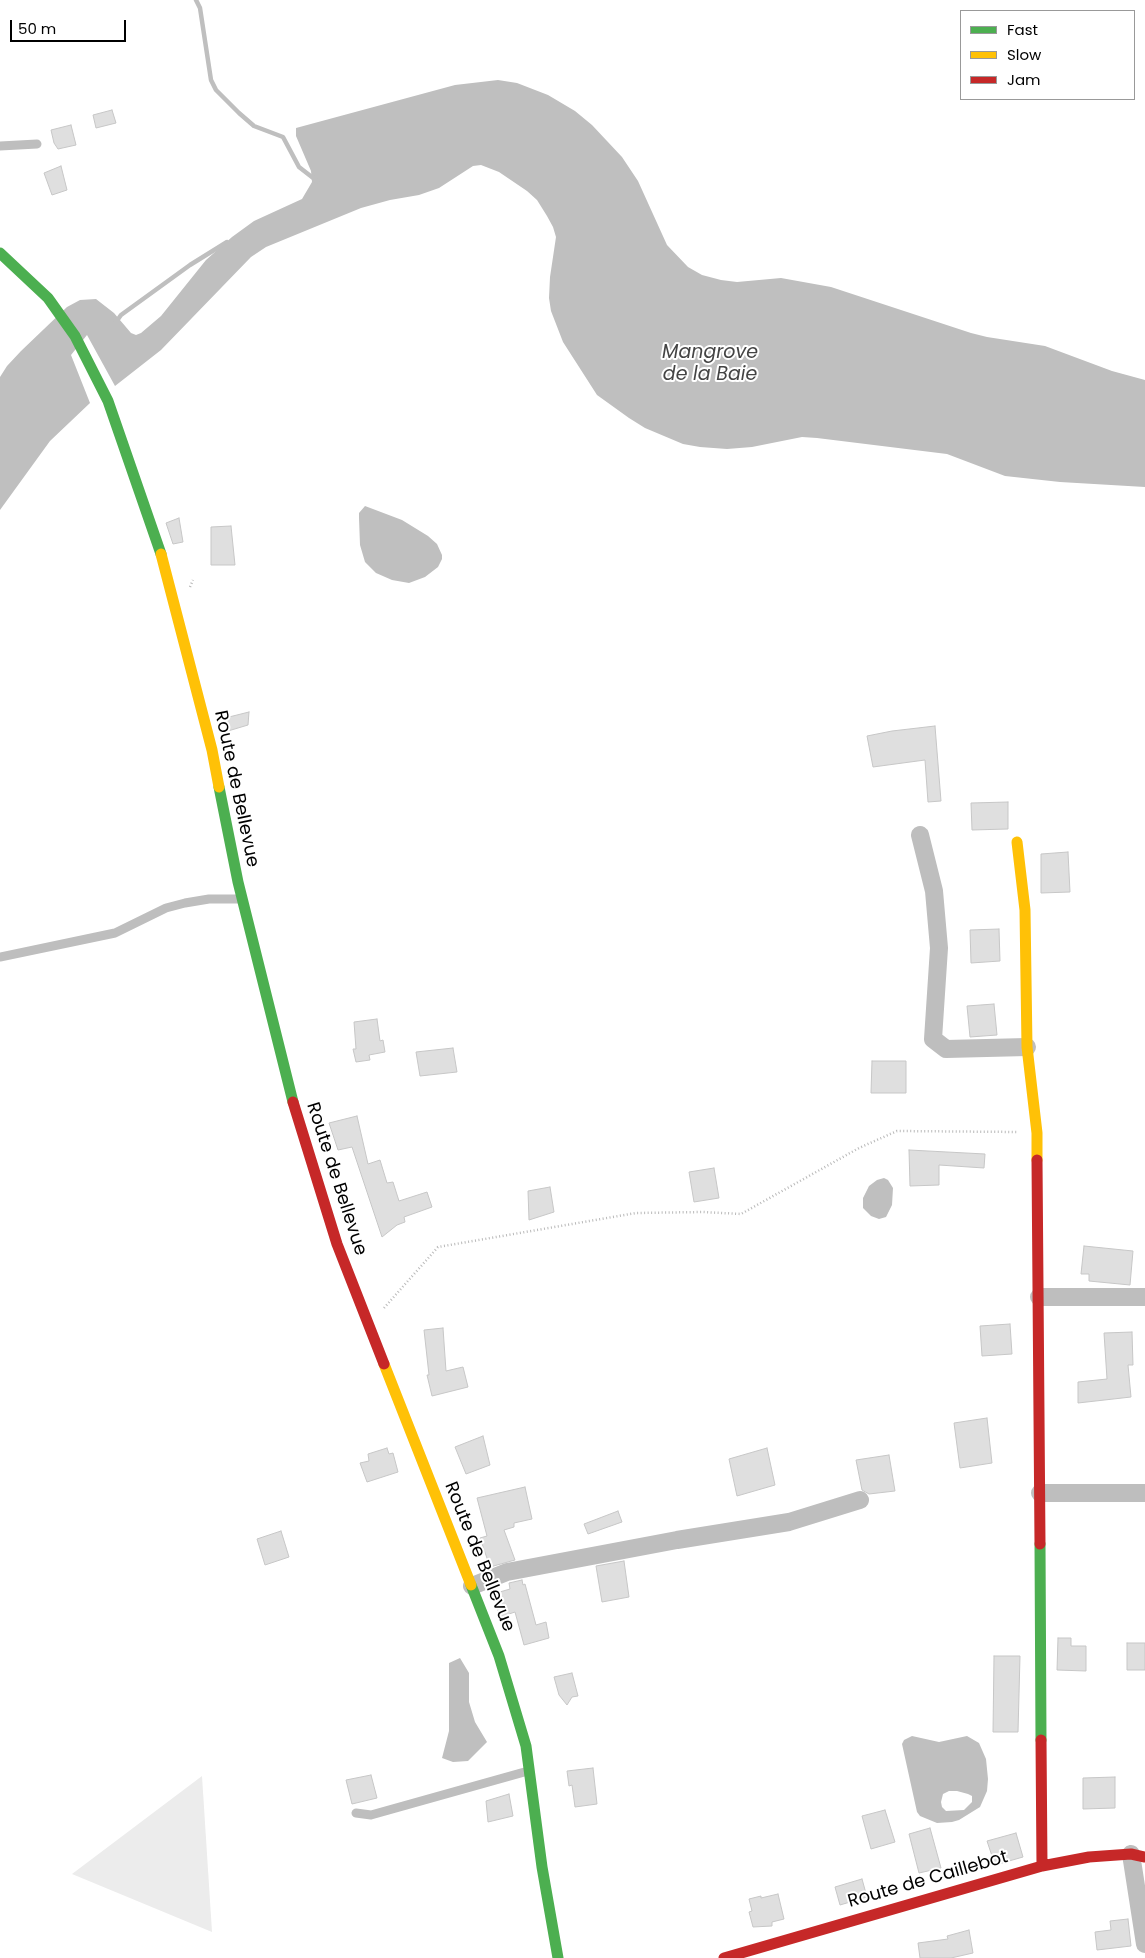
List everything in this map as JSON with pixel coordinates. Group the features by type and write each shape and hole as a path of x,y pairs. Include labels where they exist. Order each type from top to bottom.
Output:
{"main road":[{"name":"Route de Bellevue","path":"0,253 48,298 75,336 108,401 157,540 212,750 242,899 291,1096 337,1244 499,1656 526,1746 531,1771 542,1867 558,1958"},
{"path":"1017,842 1025,910 1027,1047 1037,1133 1042,1866"},
{"name":"Route de Caillebot","path":"724,1958 1042,1866 1089,1857 1138,1855"}],"street":[{"path":"920,835 934,892 939,948 933,1039 946,1049 1027,1047"},
{"path":"1039,1297 1145,1297"},
{"path":"1040,1493 1145,1493"},
{"path":"472,1586 506,1572 677,1540 789,1522 860,1500"},
{"path":"1138,1855 1145,1944"}],"lane":[{"path":"0,146 37,144"},
{"path":"0,957 115,933 166,908 185,903 209,899 242,899"},
{"path":"356,1813 371,1815 531,1771"}],"path":[{"path":"368,1325 438,1247 636,1213 703,1212 742,1214 859,1148 897,1131 1037,1133"}],"shaded area":[{"path":"202,1776 212,1932 72,1874"}],"water":[{"name":"Mangrove de la Baie","path":"498,80 517,83 548,95 575,111 592,125 622,157 638,181 667,245 688,267 702,275 737,282 781,278 831,287 971,333 1045,346 1112,371 1145,380 1145,487 1060,482 1005,476 947,454 817,438 802,437 752,447 727,449 700,447 683,444 645,428 597,395 563,342 551,311 549,298 556,237 547,216 537,200 527,191 499,172 481,165 473,166 439,188 419,195 361,208 266,247 251,257 161,350 115,386 87,335 71,355 90,403 50,441 0,510 0,377 21,351 67,307 80,300 96,299 114,313 131,333 136,335 141,333 161,316 206,260 232,237 254,221 302,199 312,182 311,171 296,136 296,128 455,85"},
{"path":"365,506 402,520 428,536 437,544 442,555 438,567 425,577 409,583 392,580 376,573 365,562 360,545 359,513"},
{"path":"884,1178 888,1180 893,1188 892,1205 886,1217 879,1219 871,1216 863,1208 863,1198 869,1186 877,1180"},
{"path":"460,1658 469,1673 469,1702 475,1722 487,1742 468,1761 453,1762 442,1758 449,1731 449,1663"},
{"path":"912,1736 939,1742 967,1736 979,1743 986,1759 988,1779 987,1791 980,1807 959,1820 952,1822 937,1823 920,1816 917,1812 902,1744 904,1740","holes":["949,1791 957,1791 972,1796 972,1802 964,1810 946,1811 942,1807 941,1802 943,1794"]}],"building":[{"path":"112,110 116,123 96,128 93,115"},
{"path":"71,125 76,145 58,149 54,143 51,130"},
{"path":"61,166 67,190 52,195 44,173"},
{"path":"179,518 183,542 173,544 166,523"},
{"path":"231,526 235,565 211,565 211,527"},
{"path":"249,712 248,725 228,731 225,718"},
{"path":"935,726 941,801 928,802 925,760 873,767 867,736"},
{"path":"1008,802 1008,829 972,830 971,803"},
{"path":"1068,852 1070,892 1041,893 1041,854"},
{"path":"999,929 1000,961 971,963 970,930"},
{"path":"994,1004 997,1035 970,1037 967,1006"},
{"path":"377,1019 380,1041 383,1040 385,1052 369,1055 370,1060 356,1062 353,1049 356,1049 354,1022"},
{"path":"453,1048 457,1072 420,1076 416,1052"},
{"path":"872,1061 906,1061 906,1093 871,1093"},
{"path":"357,1116 368,1164 380,1160 387,1183 393,1182 399,1201 427,1192 432,1207 404,1217 405,1222 397,1225 382,1237 352,1147 338,1150 329,1123"},
{"path":"909,1150 985,1154 984,1168 939,1165 939,1185 910,1186"},
{"path":"714,1168 719,1198 694,1202 689,1172"},
{"path":"550,1187 554,1212 529,1220 528,1191"},
{"path":"1084,1246 1133,1251 1130,1285 1089,1281 1089,1274 1081,1274"},
{"path":"1010,1324 1012,1354 982,1356 980,1326"},
{"path":"443,1328 446,1371 463,1367 468,1387 432,1396 427,1375 429,1375 424,1330"},
{"path":"1132,1332 1133,1365 1128,1365 1131,1397 1078,1403 1078,1382 1107,1379 1104,1333"},
{"path":"987,1418 992,1463 960,1468 954,1423"},
{"path":"483,1436 490,1465 466,1474 455,1447"},
{"path":"387,1448 389,1454 393,1453 398,1472 367,1482 360,1463 369,1461 368,1454"},
{"path":"767,1448 775,1485 737,1496 729,1459"},
{"path":"889,1455 895,1491 869,1494 862,1490 856,1460"},
{"path":"525,1487 532,1519 514,1523 514,1527 504,1530 515,1560 490,1567 480,1538 487,1536 477,1498"},
{"path":"618,1511 622,1522 588,1534 584,1524"},
{"path":"281,1531 289,1557 265,1565 257,1539"},
{"path":"624,1561 629,1597 602,1602 596,1566"},
{"path":"522,1580 523,1585 525,1584 536,1625 546,1622 549,1638 524,1645 515,1612 500,1617 493,1594 510,1589 509,1583"},
{"path":"1058,1638 1071,1638 1071,1646 1086,1646 1086,1671 1057,1670"},
{"path":"1127,1643 1145,1643 1145,1670 1127,1670"},
{"path":"994,1656 1020,1656 1018,1732 993,1732"},
{"path":"572,1673 578,1696 572,1697 567,1705 559,1695 554,1677"},
{"path":"593,1768 597,1804 575,1807 572,1785 569,1786 567,1771"},
{"path":"371,1775 377,1798 352,1804 346,1780"},
{"path":"1115,1777 1115,1808 1083,1809 1083,1778"},
{"path":"509,1794 513,1816 488,1822 486,1801"},
{"path":"885,1810 895,1842 871,1849 862,1816"},
{"path":"930,1828 941,1868 919,1873 909,1834"},
{"path":"1016,1833 1023,1857 995,1865 987,1841"},
{"path":"862,1879 867,1897 840,1905 835,1887"},
{"path":"778,1894 784,1919 772,1922 772,1926 753,1927 749,1912 752,1911 749,1899"},
{"path":"1128,1919 1131,1946 1097,1950 1095,1932 1111,1930 1110,1921"},
{"path":"969,1930 973,1953 951,1958 920,1958 918,1943 948,1939 947,1936"}],"waterway":[{"path":"196,0 200,8 211,80 216,90 254,126 283,137 299,167 317,181"},
{"path":"116,322 121,315 190,265 227,242"}],"traffic: fast":[{"path":"0,253 48,298 75,336 108,401 161,554"},
{"path":"219,787 238,882 293,1102"},
{"path":"1040,1544 1041,1740"},
{"path":"471,1585 499,1656 526,1746 542,1867 558,1958"}],"traffic: slow":[{"path":"161,554 212,750 219,787"},
{"path":"1017,842 1025,910 1027,1047 1037,1133 1037,1160"},
{"path":"384,1364 471,1585"}],"traffic: jam":[{"path":"293,1102 337,1244 384,1364"},
{"path":"1037,1160 1040,1544"},
{"path":"1041,1740 1042,1866"},
{"path":"724,1958 1042,1866 1089,1857 1131,1854 1145,1857"}]}
